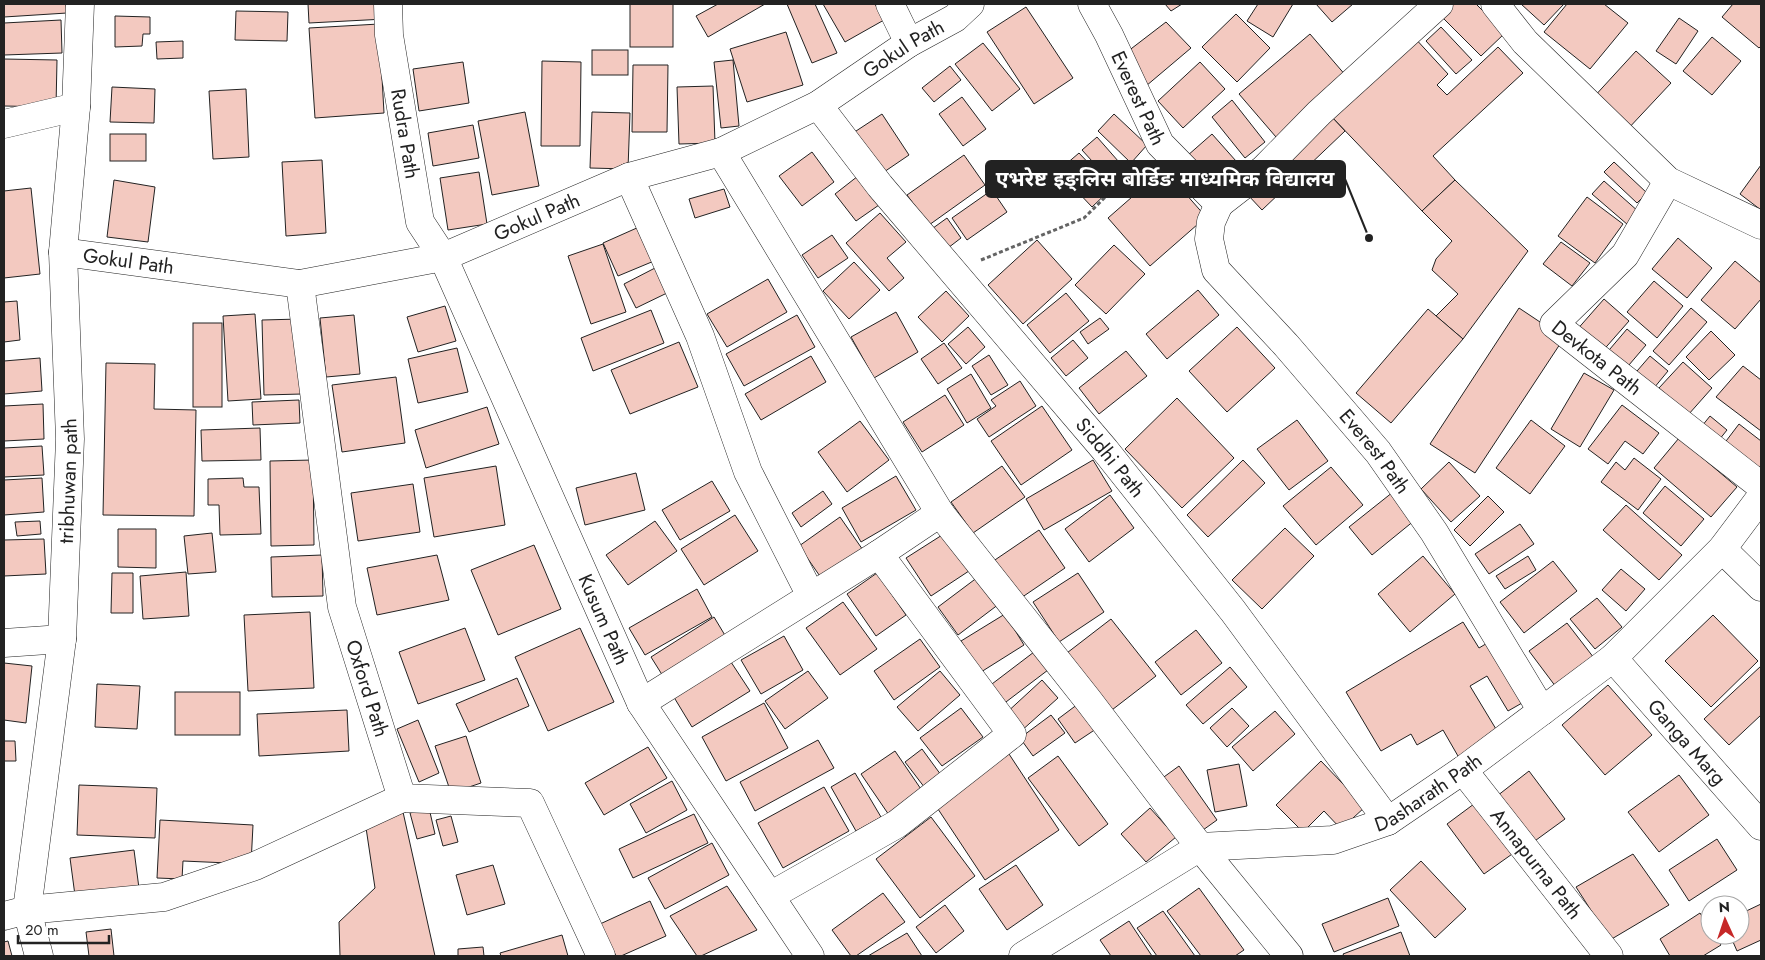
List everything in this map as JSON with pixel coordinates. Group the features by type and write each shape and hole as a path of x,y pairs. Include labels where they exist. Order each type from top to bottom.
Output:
{"street":[{"name":"tribhuwan path","path":"39,956 15,913 62,639 70,439 63,252 76,107 80,4"},
{"name":"Rudra Path","path":"388,4 389,35 420,222 443,257"},
{"path":"890,4 909,43"},
{"name":"Gokul Path","path":"63,252 300,284 443,257 629,177 721,152 818,105 909,43 955,18 970,4"},
{"name":"Everest Path","path":"1092,4 1109,35 1160,144 1219,204 1211,222 1210,239 1216,270 1286,345 1378,452 1434,532 1542,710"},
{"path":"1219,204 1264,169 1319,113 1439,4"},
{"path":"1495,4 1525,42 1668,181 1761,225"},
{"name":"Siddhi Path","path":"818,105 880,186 1104,450 1220,596 1388,821"},
{"path":"4,124 76,107"},
{"path":"721,152 940,513 1088,700 1200,847 1290,956"},
{"path":"629,177 700,336 748,472 811,596"},
{"name":"Devkota Path","path":"1668,181 1625,255 1554,324 1761,486"},
{"name":"Kusum Path","path":"443,257 641,703 810,956"},
{"name":"Oxford Path","path":"300,284 342,607 402,798"},
{"name":"Dasharath Path","path":"1023,956 1200,847 1333,840 1388,821 1463,770 1613,658 1722,549 1761,497"},
{"path":"641,703 879,554 940,513"},
{"path":"1722,549 1761,587"},
{"path":"770,896 897,824 1012,734 879,554"},
{"path":"4,643 62,639"},
{"name":"Ganga Marg","path":"1613,658 1761,826"},
{"name":"Annapurna Path","path":"1463,770 1609,956"},
{"path":"15,913 164,897 256,866 402,798 530,803 601,956"}],"path":[{"path":"953,271 1084,218 1160,144"}],"building":[{"path":"4,4 66,4 67,13 4,17"},
{"path":"308,4 384,4 385,19 309,23"},
{"path":"630,4 673,4 673,47 630,47"},
{"path":"718,4 765,4 708,37 696,16"},
{"path":"787,4 815,4 837,53 812,63"},
{"path":"823,4 875,4 884,20 845,42"},
{"path":"1165,4 1182,4 1171,11"},
{"path":"1258,4 1293,4 1273,37 1247,21"},
{"path":"1316,4 1353,4 1332,22"},
{"path":"1450,4 1476,4 1505,33 1481,56 1439,14"},
{"path":"1521,4 1564,4 1544,25"},
{"path":"1567,4 1604,4 1628,23 1590,69 1544,32"},
{"path":"1733,4 1761,4 1761,46 1759,48 1722,17"},
{"path":"1026,7 1073,78 1034,104 987,32"},
{"path":"236,11 288,12 287,41 235,40"},
{"path":"1236,14 1270,48 1237,82 1202,47"},
{"path":"115,16 150,17 150,34 143,34 142,46 115,47"},
{"path":"1679,18 1698,31 1676,64 1656,51"},
{"path":"61,20 62,53 4,55 4,23"},
{"path":"1166,22 1191,48 1146,86 1123,55"},
{"path":"379,24 384,113 315,118 309,28"},
{"path":"1441,27 1472,60 1456,74 1426,41"},
{"path":"786,32 803,85 747,102 730,49"},
{"path":"1310,34 1347,77 1276,137 1239,94"},
{"path":"1413,36 1448,74 1437,85 1447,95 1498,47 1523,73 1433,156 1455,180 1422,211 1330,115"},
{"path":"1712,37 1741,61 1712,95 1683,71"},
{"path":"183,41 183,58 157,59 156,42"},
{"path":"983,43 1020,89 992,111 955,64"},
{"path":"592,50 628,50 628,75 592,75"},
{"path":"1636,51 1671,83 1626,131 1592,99"},
{"path":"4,59 57,60 56,107 4,106"},
{"path":"733,60 739,126 721,128 714,62"},
{"path":"542,61 581,62 580,146 541,146"},
{"path":"463,62 469,103 419,111 413,69"},
{"path":"1200,62 1225,89 1183,128 1158,101"},
{"path":"633,65 668,65 667,132 632,132"},
{"path":"950,66 961,80 934,102 922,88"},
{"path":"713,86 715,143 679,144 677,87"},
{"path":"112,87 155,89 154,123 110,122"},
{"path":"246,89 249,157 213,159 209,91"},
{"path":"962,97 986,129 963,146 939,114"},
{"path":"1232,100 1265,142 1245,158 1212,117"},
{"path":"525,112 539,186 492,195 478,121"},
{"path":"592,112 630,113 628,169 590,168"},
{"path":"882,114 909,155 881,174 853,133"},
{"path":"1114,114 1147,145 1131,163 1098,131"},
{"path":"1330,115 1345,131 1262,210 1247,194"},
{"path":"473,125 479,158 433,166 428,133"},
{"path":"110,134 146,134 146,161 110,161"},
{"path":"1212,134 1244,170 1220,191 1187,156"},
{"path":"1097,137 1126,170 1112,183 1082,150"},
{"path":"812,152 834,182 802,206 779,176"},
{"path":"1079,153 1112,188 1092,207 1058,171"},
{"path":"964,155 985,185 929,225 907,195"},
{"path":"322,160 326,233 286,236 282,162"},
{"path":"1614,162 1647,193 1637,203 1604,172"},
{"path":"1761,165 1761,210 1740,194"},
{"path":"1164,169 1206,217 1150,266 1108,218"},
{"path":"479,172 487,224 448,230 440,178"},
{"path":"858,176 879,205 856,221 835,194"},
{"path":"114,180 155,187 148,242 107,237"},
{"path":"1455,180 1528,251 1463,339 1436,316 1458,294 1432,270 1436,259 1452,241 1422,211"},
{"path":"1604,181 1639,212 1628,225 1592,194"},
{"path":"31,188 40,274 4,278 4,191"},
{"path":"724,189 730,207 695,218 689,199"},
{"path":"992,190 1007,212 967,240 952,218"},
{"path":"1587,197 1623,224 1595,263 1558,236"},
{"path":"880,213 906,242 887,258 904,278 889,291 846,243"},
{"path":"947,218 961,238 944,251 929,231"},
{"path":"639,227 654,261 618,276 603,243"},
{"path":"832,235 848,258 818,278 802,255"},
{"path":"1678,238 1712,268 1687,298 1652,269"},
{"path":"1037,240 1072,279 1023,324 988,285"},
{"path":"1561,242 1590,263 1572,286 1543,264"},
{"path":"603,244 626,312 591,324 568,256"},
{"path":"1114,245 1145,274 1106,314 1075,285"},
{"path":"1735,261 1761,283 1761,299 1735,329 1701,300"},
{"path":"854,262 880,290 849,319 823,291"},
{"path":"655,268 667,293 636,308 624,284"},
{"path":"768,279 787,312 727,347 707,314"},
{"path":"1654,281 1683,306 1657,338 1627,312"},
{"path":"1198,290 1219,315 1167,359 1146,334"},
{"path":"946,291 969,316 942,342 918,317"},
{"path":"1066,293 1089,321 1050,353 1027,325"},
{"path":"1604,299 1629,321 1600,354 1575,332"},
{"path":"17,301 20,340 4,342 4,302"},
{"path":"445,306 456,341 418,352 407,317"},
{"path":"1519,308 1564,338 1475,473 1430,444"},
{"path":"1691,308 1707,322 1669,365 1653,351"},
{"path":"1428,309 1463,339 1391,423 1356,393"},
{"path":"651,310 664,343 593,371 581,338"},
{"path":"896,312 918,352 874,378 851,337"},
{"path":"255,314 261,399 228,401 223,316"},
{"path":"354,315 360,374 326,377 320,318"},
{"path":"797,315 815,347 744,386 726,354"},
{"path":"1100,318 1109,329 1088,344 1080,332"},
{"path":"300,319 302,394 264,395 262,320"},
{"path":"193,323 222,323 222,407 193,407"},
{"path":"968,327 985,347 966,364 948,344"},
{"path":"1237,327 1275,368 1227,412 1189,371"},
{"path":"1627,329 1646,345 1623,372 1604,356"},
{"path":"1711,331 1735,355 1709,380 1686,357"},
{"path":"1073,340 1088,358 1066,376 1051,358"},
{"path":"679,342 698,387 630,414 611,370"},
{"path":"944,343 962,368 938,384 921,359"},
{"path":"457,348 468,392 418,403 408,359"},
{"path":"1126,351 1147,376 1099,414 1079,388"},
{"path":"989,355 1008,385 991,395 972,366"},
{"path":"811,356 826,382 761,420 745,394"},
{"path":"1650,356 1668,371 1649,394 1631,378"},
{"path":"40,358 42,391 4,394 4,361"},
{"path":"1683,362 1712,388 1688,415 1659,388"},
{"path":"106,363 155,364 154,409 196,410 194,516 103,515"},
{"path":"1743,366 1761,380 1761,431 1716,397"},
{"path":"1584,373 1614,390 1580,447 1551,429"},
{"path":"971,374 991,408 967,423 947,389"},
{"path":"396,377 405,443 342,452 332,385"},
{"path":"1020,381 1036,406 989,437 977,419 996,406 991,400"},
{"path":"945,395 964,425 922,452 903,422"},
{"path":"1177,398 1234,458 1182,508 1125,449"},
{"path":"299,400 300,423 253,425 252,402"},
{"path":"43,404 44,439 4,441 4,406"},
{"path":"1622,405 1659,433 1643,454 1625,441 1608,464 1588,449"},
{"path":"1042,406 1072,450 1021,485 991,441"},
{"path":"487,407 499,444 426,468 415,430"},
{"path":"1710,416 1727,430 1715,445 1698,431"},
{"path":"1297,420 1328,461 1289,490 1257,449"},
{"path":"1531,420 1565,446 1530,494 1496,468"},
{"path":"860,421 889,460 847,492 818,452"},
{"path":"1739,424 1761,441 1761,465 1754,475 1720,449"},
{"path":"260,428 261,460 202,461 201,430"},
{"path":"1679,438 1737,487 1711,517 1654,468"},
{"path":"42,446 44,475 4,477 4,448"},
{"path":"1634,458 1661,479 1638,510 1601,482 1616,462 1625,470"},
{"path":"313,460 314,545 271,546 270,461"},
{"path":"1093,460 1112,491 1044,530 1026,499"},
{"path":"1243,460 1265,483 1208,537 1187,515"},
{"path":"1449,462 1480,496 1451,522 1421,489"},
{"path":"496,466 505,525 434,537 424,478"},
{"path":"1002,466 1025,497 973,533 951,502"},
{"path":"1331,467 1363,505 1316,545 1283,506"},
{"path":"636,473 645,510 585,525 576,488"},
{"path":"896,476 916,510 861,542 842,508"},
{"path":"42,478 44,512 4,515 4,480"},
{"path":"243,478 244,487 259,487 261,534 220,535 219,505 208,505 208,479"},
{"path":"712,481 730,511 680,540 662,510"},
{"path":"413,484 420,532 358,541 351,493"},
{"path":"1665,486 1704,519 1681,546 1643,513"},
{"path":"823,491 832,504 801,527 792,513"},
{"path":"1393,492 1415,520 1372,555 1349,527"},
{"path":"1110,495 1134,528 1089,562 1065,529"},
{"path":"1488,496 1504,512 1470,546 1454,530"},
{"path":"1626,505 1682,555 1659,580 1603,530"},
{"path":"735,515 758,551 704,585 681,549"},
{"path":"840,517 865,553 824,582 799,546"},
{"path":"40,521 41,534 17,536 15,522"},
{"path":"655,521 677,551 628,585 606,555"},
{"path":"1520,524 1534,544 1489,574 1475,554"},
{"path":"1285,528 1314,556 1262,609 1232,580"},
{"path":"118,529 156,529 156,568 118,567"},
{"path":"950,530 975,567 931,596 906,558"},
{"path":"1039,530 1065,568 1015,602 989,564"},
{"path":"212,533 216,572 188,574 184,536"},
{"path":"44,539 46,574 4,576 4,540"},
{"path":"534,545 561,609 498,635 471,570"},
{"path":"322,555 323,596 272,597 271,557"},
{"path":"437,555 449,600 377,615 367,568"},
{"path":"1423,556 1455,594 1410,632 1378,594"},
{"path":"1528,556 1536,570 1505,589 1496,576"},
{"path":"1553,561 1577,591 1524,633 1500,602"},
{"path":"1621,569 1645,589 1626,611 1602,590"},
{"path":"186,572 189,616 143,619 140,576"},
{"path":"112,573 133,573 133,613 111,613"},
{"path":"877,573 906,615 876,636 847,594"},
{"path":"1078,573 1104,612 1059,642 1033,602"},
{"path":"978,577 999,604 958,635 938,607"},
{"path":"697,589 712,617 645,655 629,628"},
{"path":"1597,598 1622,627 1595,649 1570,619"},
{"path":"843,602 877,649 840,675 806,628"},
{"path":"310,612 314,688 248,691 244,615"},
{"path":"1005,614 1024,645 981,672 961,641"},
{"path":"1713,615 1758,661 1711,707 1665,661"},
{"path":"714,617 729,642 666,681 651,657"},
{"path":"1111,619 1156,676 1108,713 1063,656"},
{"path":"1463,622 1479,648 1494,639 1529,699 1508,711 1487,676 1470,686 1502,739 1462,763 1443,730 1417,745 1411,734 1381,751 1346,692"},
{"path":"1567,623 1594,658 1556,687 1529,651"},
{"path":"465,628 485,680 418,704 399,652"},
{"path":"580,628 614,702 548,731 515,657"},
{"path":"1196,630 1222,663 1181,695 1155,662"},
{"path":"784,636 803,670 761,694 741,660"},
{"path":"920,639 940,667 894,700 874,671"},
{"path":"1034,652 1048,670 1002,705 988,687"},
{"path":"729,659 750,691 692,727 672,694"},
{"path":"4,663 32,666 26,723 4,720"},
{"path":"1761,666 1761,715 1729,745 1704,719"},
{"path":"1230,667 1247,687 1203,724 1186,705"},
{"path":"808,671 828,698 785,729 765,701"},
{"path":"940,671 960,695 918,731 897,707"},
{"path":"517,678 529,706 469,732 456,704"},
{"path":"1042,680 1058,698 1020,732 1004,715"},
{"path":"97,684 140,686 137,729 95,727"},
{"path":"1608,685 1652,735 1605,775 1562,725"},
{"path":"175,692 240,692 240,735 175,735"},
{"path":"764,703 788,748 726,781 702,737"},
{"path":"1078,704 1096,729 1075,743 1058,719"},
{"path":"961,708 983,737 942,766 920,738"},
{"path":"1232,708 1249,726 1227,747 1210,728"},
{"path":"347,710 349,751 259,756 257,714"},
{"path":"1275,711 1295,734 1253,771 1232,747"},
{"path":"1051,715 1065,733 1033,756 1020,738"},
{"path":"418,720 439,773 419,782 397,729"},
{"path":"466,736 481,783 451,793 435,746"},
{"path":"818,740 834,768 755,811 740,782"},
{"path":"4,741 15,741 16,761 4,761"},
{"path":"648,747 667,778 604,815 585,783"},
{"path":"922,749 941,775 925,788 905,762"},
{"path":"895,751 925,795 891,818 861,774"},
{"path":"1009,754 1059,830 985,880 934,803"},
{"path":"1058,756 1108,824 1079,846 1028,778"},
{"path":"1321,761 1365,807 1341,829 1324,811 1303,832 1276,805"},
{"path":"1239,764 1247,806 1215,812 1207,770"},
{"path":"1179,766 1217,820 1196,835 1157,782"},
{"path":"1529,771 1565,819 1532,843 1497,796"},
{"path":"855,773 881,817 856,831 831,787"},
{"path":"1679,775 1709,815 1659,852 1628,812"},
{"path":"672,781 687,810 646,833 630,804"},
{"path":"79,785 157,788 155,838 77,835"},
{"path":"824,787 849,831 783,868 758,823"},
{"path":"1478,801 1515,852 1484,874 1447,824"},
{"path":"429,808 435,834 417,839 410,813"},
{"path":"1150,808 1176,837 1146,862 1121,834"},
{"path":"403,812 435,956 340,956 339,922 375,888 365,821"},
{"path":"694,814 708,843 633,878 619,849"},
{"path":"451,816 458,842 443,846 436,820"},
{"path":"931,817 975,876 920,918 876,859"},
{"path":"160,820 253,825 251,864 183,861 182,879 157,878"},
{"path":"1717,839 1737,870 1689,901 1669,870"},
{"path":"712,843 729,875 665,909 648,878"},
{"path":"134,850 140,896 76,903 70,858"},
{"path":"1633,854 1669,905 1610,940 1576,887"},
{"path":"1421,861 1466,909 1435,938 1390,890"},
{"path":"493,865 505,904 467,915 456,875"},
{"path":"1016,865 1043,905 1007,930 979,889"},
{"path":"727,886 757,930 701,956 697,956 670,916"},
{"path":"1199,888 1244,950 1235,956 1201,956 1167,911"},
{"path":"883,893 905,922 856,956 851,956 832,930"},
{"path":"1388,898 1399,926 1334,952 1322,924"},
{"path":"650,901 666,936 621,956 616,956 600,924"},
{"path":"1761,904 1761,940 1737,951 1734,945 1750,945 1750,909"},
{"path":"945,905 964,931 936,953 916,927"},
{"path":"1163,911 1195,956 1157,956 1137,928"},
{"path":"1700,913 1700,945 1721,945 1703,956 1670,956 1660,939"},
{"path":"1129,921 1152,956 1111,956 1100,940"},
{"path":"111,929 114,956 89,956 86,932"},
{"path":"1401,932 1410,956 1344,956 1343,954"},
{"path":"907,933 922,956 868,956"},
{"path":"562,935 568,956 501,956 500,953"},
{"path":"8,941 12,956 4,956 4,942"},
{"path":"483,947 484,956 458,956 458,949"}],"place":[{"name":"एभरेष्ट इङ्लिस बोर्डिङ माध्यमिक विद्यालय","path":"1369,238"}]}
